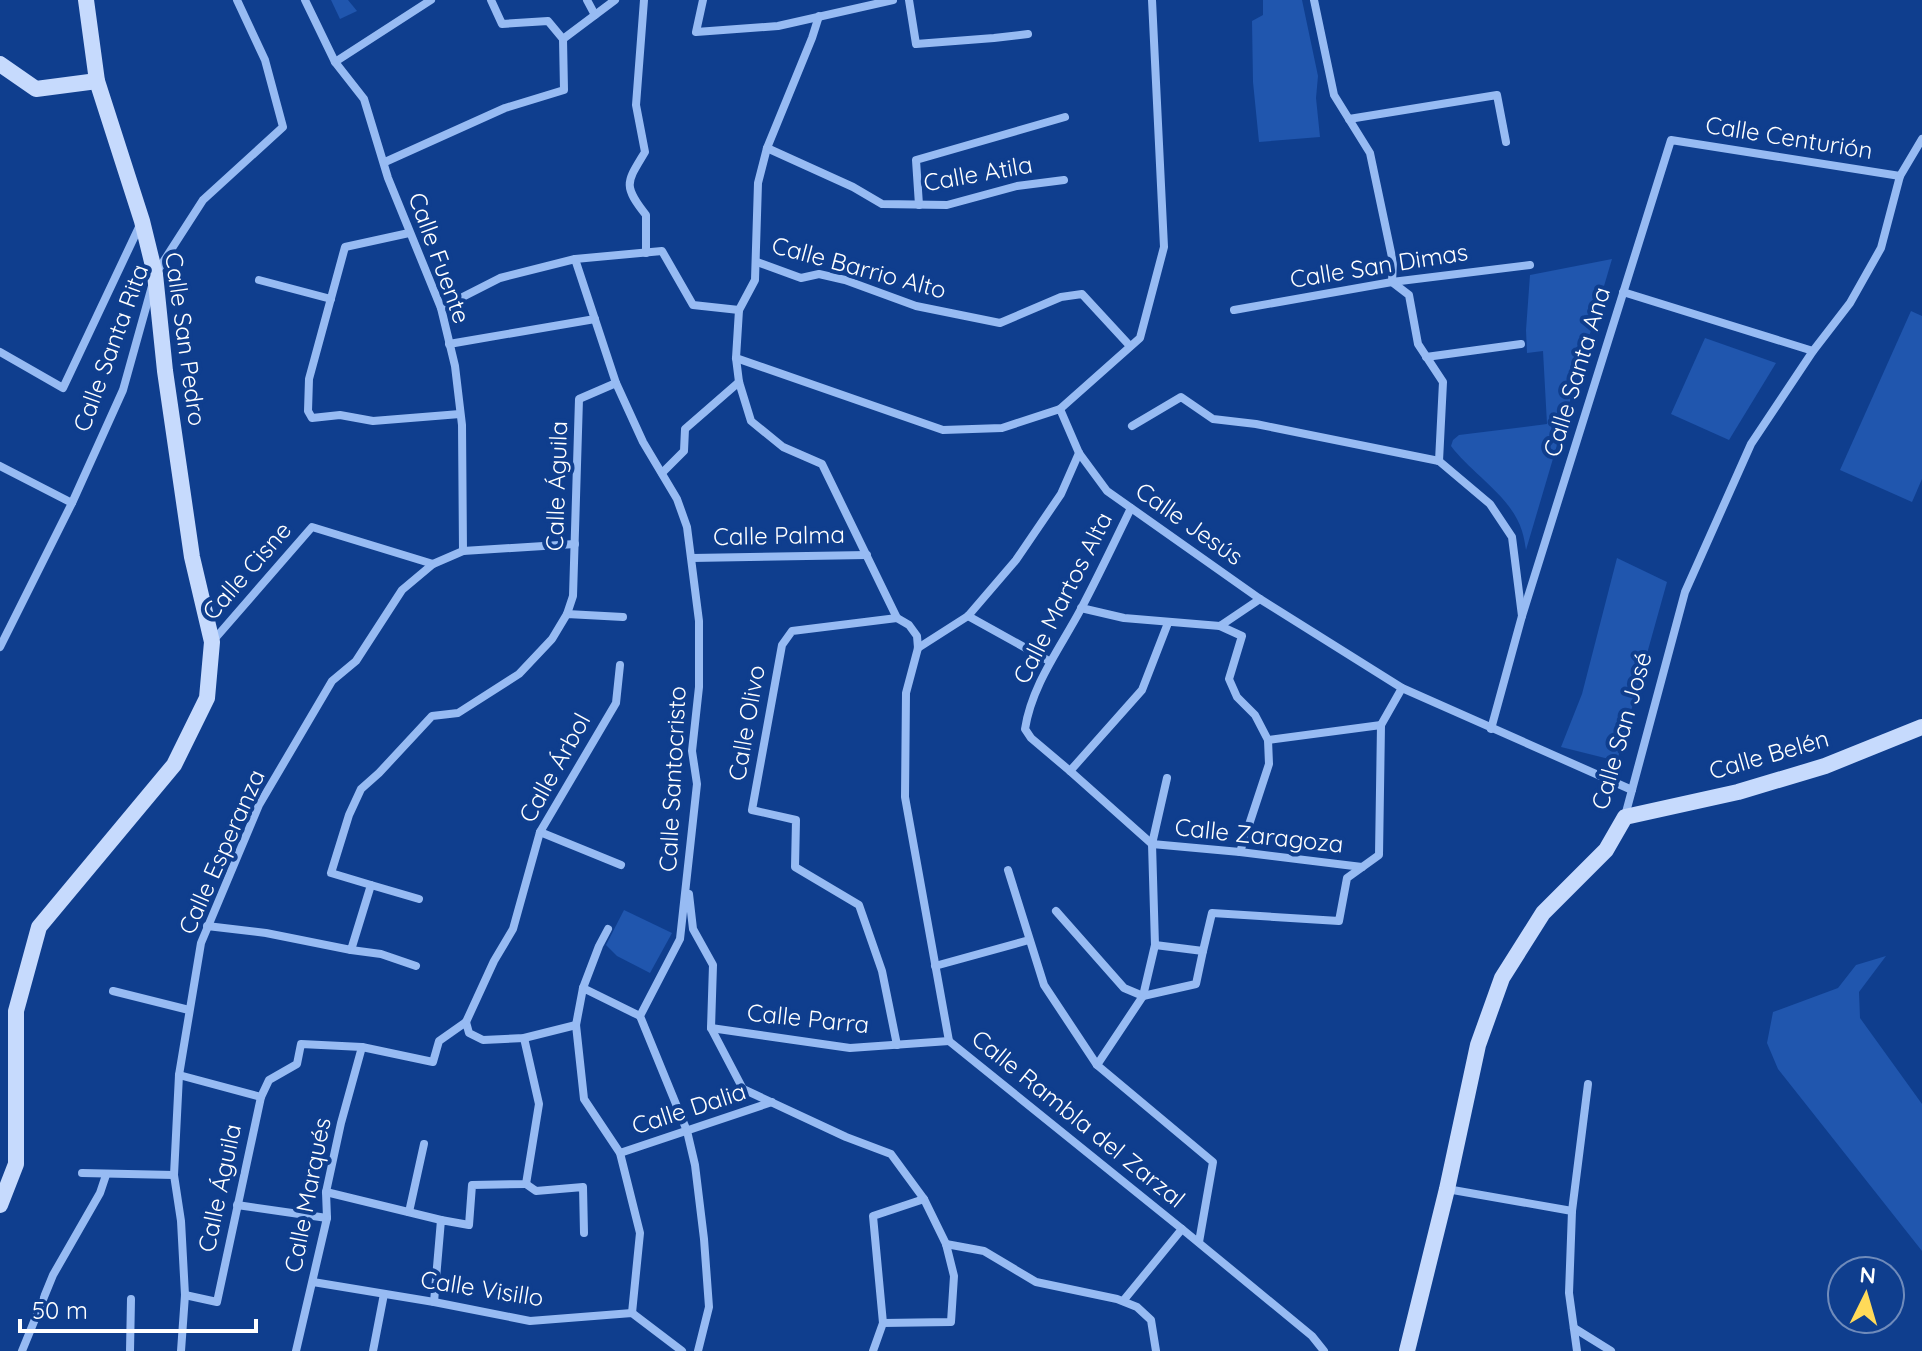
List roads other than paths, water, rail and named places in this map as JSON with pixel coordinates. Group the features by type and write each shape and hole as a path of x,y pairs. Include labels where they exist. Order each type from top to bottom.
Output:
{"street":[{"name":"Calle San Pedro","path":"0,1205 16,1164 16,1011 39,927 174,765 207,698 212,642 192,557 165,371 155,274 142,221 97,81 86,0"},
{"name":"Calle Santa Rita","path":"0,647 72,503 123,390 155,274 203,200 283,127 265,60 237,0"},
{"name":"Calle Fuente","path":"305,0 335,62 364,99 388,178 441,308 455,366 460,414 463,551"},
{"path":"335,62 431,0"},
{"path":"385,162 505,108 564,90 563,39 548,21 502,24 491,0"},
{"path":"587,0 595,15"},
{"path":"563,39 615,0"},
{"path":"644,0 636,105 645,152 629,180 631,197 646,215 646,253"},
{"path":"703,0 696,32 778,26 893,0"},
{"path":"909,0 916,44 1028,34"},
{"path":"736,358 943,430 1002,428 1060,409 1140,338 1164,247 1152,0"},
{"path":"1314,0 1334,95 1370,153 1393,262 1392,282 1409,295 1418,344 1443,382 1439,461"},
{"name":"Calle Barrio Alto","path":"819,16 767,148 758,183 757,262 801,278 819,274 845,280 916,306 1000,323 1061,297 1082,294 1130,346"},
{"path":"0,64 36,89 97,81"},
{"path":"1349,119 1497,95 1506,142"},
{"path":"919,205 916,160 1065,117"},
{"name":"Calle San José","path":"1407,1351 1478,1045 1502,978 1543,913 1606,850 1625,817 1685,592 1751,444 1813,351 1850,303 1881,248 1900,176 1922,139"},
{"name":"Calle Centurión","path":"1671,140 1900,176"},
{"name":"Calle Santa Ana","path":"1491,729 1522,616 1671,140"},
{"name":"Calle Atila","path":"767,148 853,187 882,204 947,205 1017,186 1064,180"},
{"path":"0,352 63,388 142,221"},
{"path":"409,233 345,247 309,379 308,411 312,418 340,415 373,421 460,414"},
{"path":"441,308 500,278 575,259 662,251 693,305 739,310"},
{"name":"Calle Santocristo","path":"575,259 616,383 643,442 677,499 687,527 699,621 699,687 692,751 697,784 680,939 640,1016"},
{"path":"757,262 755,280 739,310 736,358 739,382 751,421 783,447 822,464 897,618 909,625 917,636 918,648 968,616 1016,560 1061,494 1079,453"},
{"name":"Calle San Dimas","path":"1234,310 1392,282 1530,265"},
{"path":"259,280 331,299"},
{"path":"1623,292 1813,351"},
{"path":"449,344 595,319"},
{"path":"1426,357 1521,344"},
{"path":"662,473 684,451 685,429 739,382"},
{"name":"Calle Águila","path":"371,885 331,873 349,815 361,789 432,716 458,713 519,674 552,639 567,614 573,596 579,399 616,383"},
{"path":"1132,426 1181,397 1213,419 1256,424 1439,461 1490,504 1512,537 1522,616"},
{"name":"Calle Jesús","path":"1060,409 1079,453 1107,491 1260,599 1402,688 1632,790"},
{"path":"0,466 72,503"},
{"name":"Calle Martos Alta","path":"1131,508 1081,608 1049,661 1025,729 1031,738 1152,844"},
{"name":"Calle Cisne","path":"212,642 312,527 433,564"},
{"path":"433,564 463,551 575,544"},
{"name":"Calle Palma","path":"692,558 867,555"},
{"name":"Calle Esperanza","path":"181,1351 185,1295 181,1221 174,1175 179,1075 201,943 259,805 332,681 356,661 402,590 433,564"},
{"path":"1220,626 1260,599"},
{"path":"1081,608 1124,618 1220,626 1242,636 1229,679 1237,697 1255,715 1268,740 1269,764 1240,852"},
{"path":"567,614 623,617"},
{"path":"968,616 1049,661"},
{"name":"Calle Olivo","path":"897,618 792,631 782,645 752,810 796,820 795,867 859,905 882,971 897,1045"},
{"path":"1070,771 1142,690 1168,623"},
{"name":"Calle Rambla del Zarzal","path":"918,648 906,693 905,797 949,1041 1199,1242 1312,1336 1324,1351"},
{"name":"Calle Árbol","path":"466,1022 494,961 513,929 540,832 616,703 620,665"},
{"path":"1056,911 1124,988 1143,996 1196,984 1212,913 1339,921 1347,878 1379,855 1381,725 1402,688"},
{"path":"1268,740 1381,725"},
{"name":"Calle Belén","path":"1625,817 1738,792 1825,766 1922,727"},
{"path":"1097,1065 1143,996 1155,945 1152,844 1167,778"},
{"path":"540,832 621,865"},
{"name":"Calle Zaragoza","path":"1152,844 1362,867"},
{"path":"1008,870 1044,985 1097,1065 1213,1162 1199,1242"},
{"path":"687,881 693,929 713,965 711,1028 743,1089 846,1137 891,1154 924,1199 946,1244 954,1276 951,1322 883,1323"},
{"path":"351,950 371,885 419,899"},
{"path":"207,926 266,933 381,954 416,966"},
{"path":"608,929 583,988 576,1025 584,1099 620,1153 640,1233 632,1313 682,1351"},
{"path":"935,966 1029,940"},
{"path":"1155,945 1203,951"},
{"path":"583,988 640,1016 687,1131 695,1165 709,1307 698,1351"},
{"path":"113,991 189,1010"},
{"path":"179,1075 261,1097 269,1080 297,1064 301,1044 362,1047 433,1062 439,1041 466,1022 469,1033 483,1040 524,1038 576,1025"},
{"name":"Calle Parra","path":"711,1028 850,1048 949,1041"},
{"path":"524,1038 539,1104 526,1184"},
{"name":"Calle Marqués","path":"296,1351 327,1218 326,1192 362,1047"},
{"path":"1577,1351 1569,1293 1572,1211 1588,1084"},
{"name":"Calle Águila","path":"185,1295 217,1302 261,1097"},
{"name":"Calle Dalia","path":"620,1153 772,1102"},
{"path":"409,1212 424,1144"},
{"path":"82,1173 174,1175"},
{"path":"22,1351 53,1275 100,1193 106,1175"},
{"path":"326,1192 469,1225 472,1185 526,1184 536,1191 583,1187 584,1233"},
{"path":"1447,1189 1572,1211"},
{"path":"873,1351 883,1323 873,1216 924,1199"},
{"path":"237,1205 327,1218"},
{"path":"434,1302 441,1220"},
{"path":"1123,1301 1182,1229"},
{"path":"946,1244 984,1251 1036,1282 1123,1301 1137,1307 1151,1320 1156,1351"},
{"name":"Calle Visillo","path":"313,1282 530,1321 632,1313"},
{"path":"373,1351 384,1294"},
{"path":"130,1351 131,1299"},
{"path":"1574,1328 1611,1351"}]}
